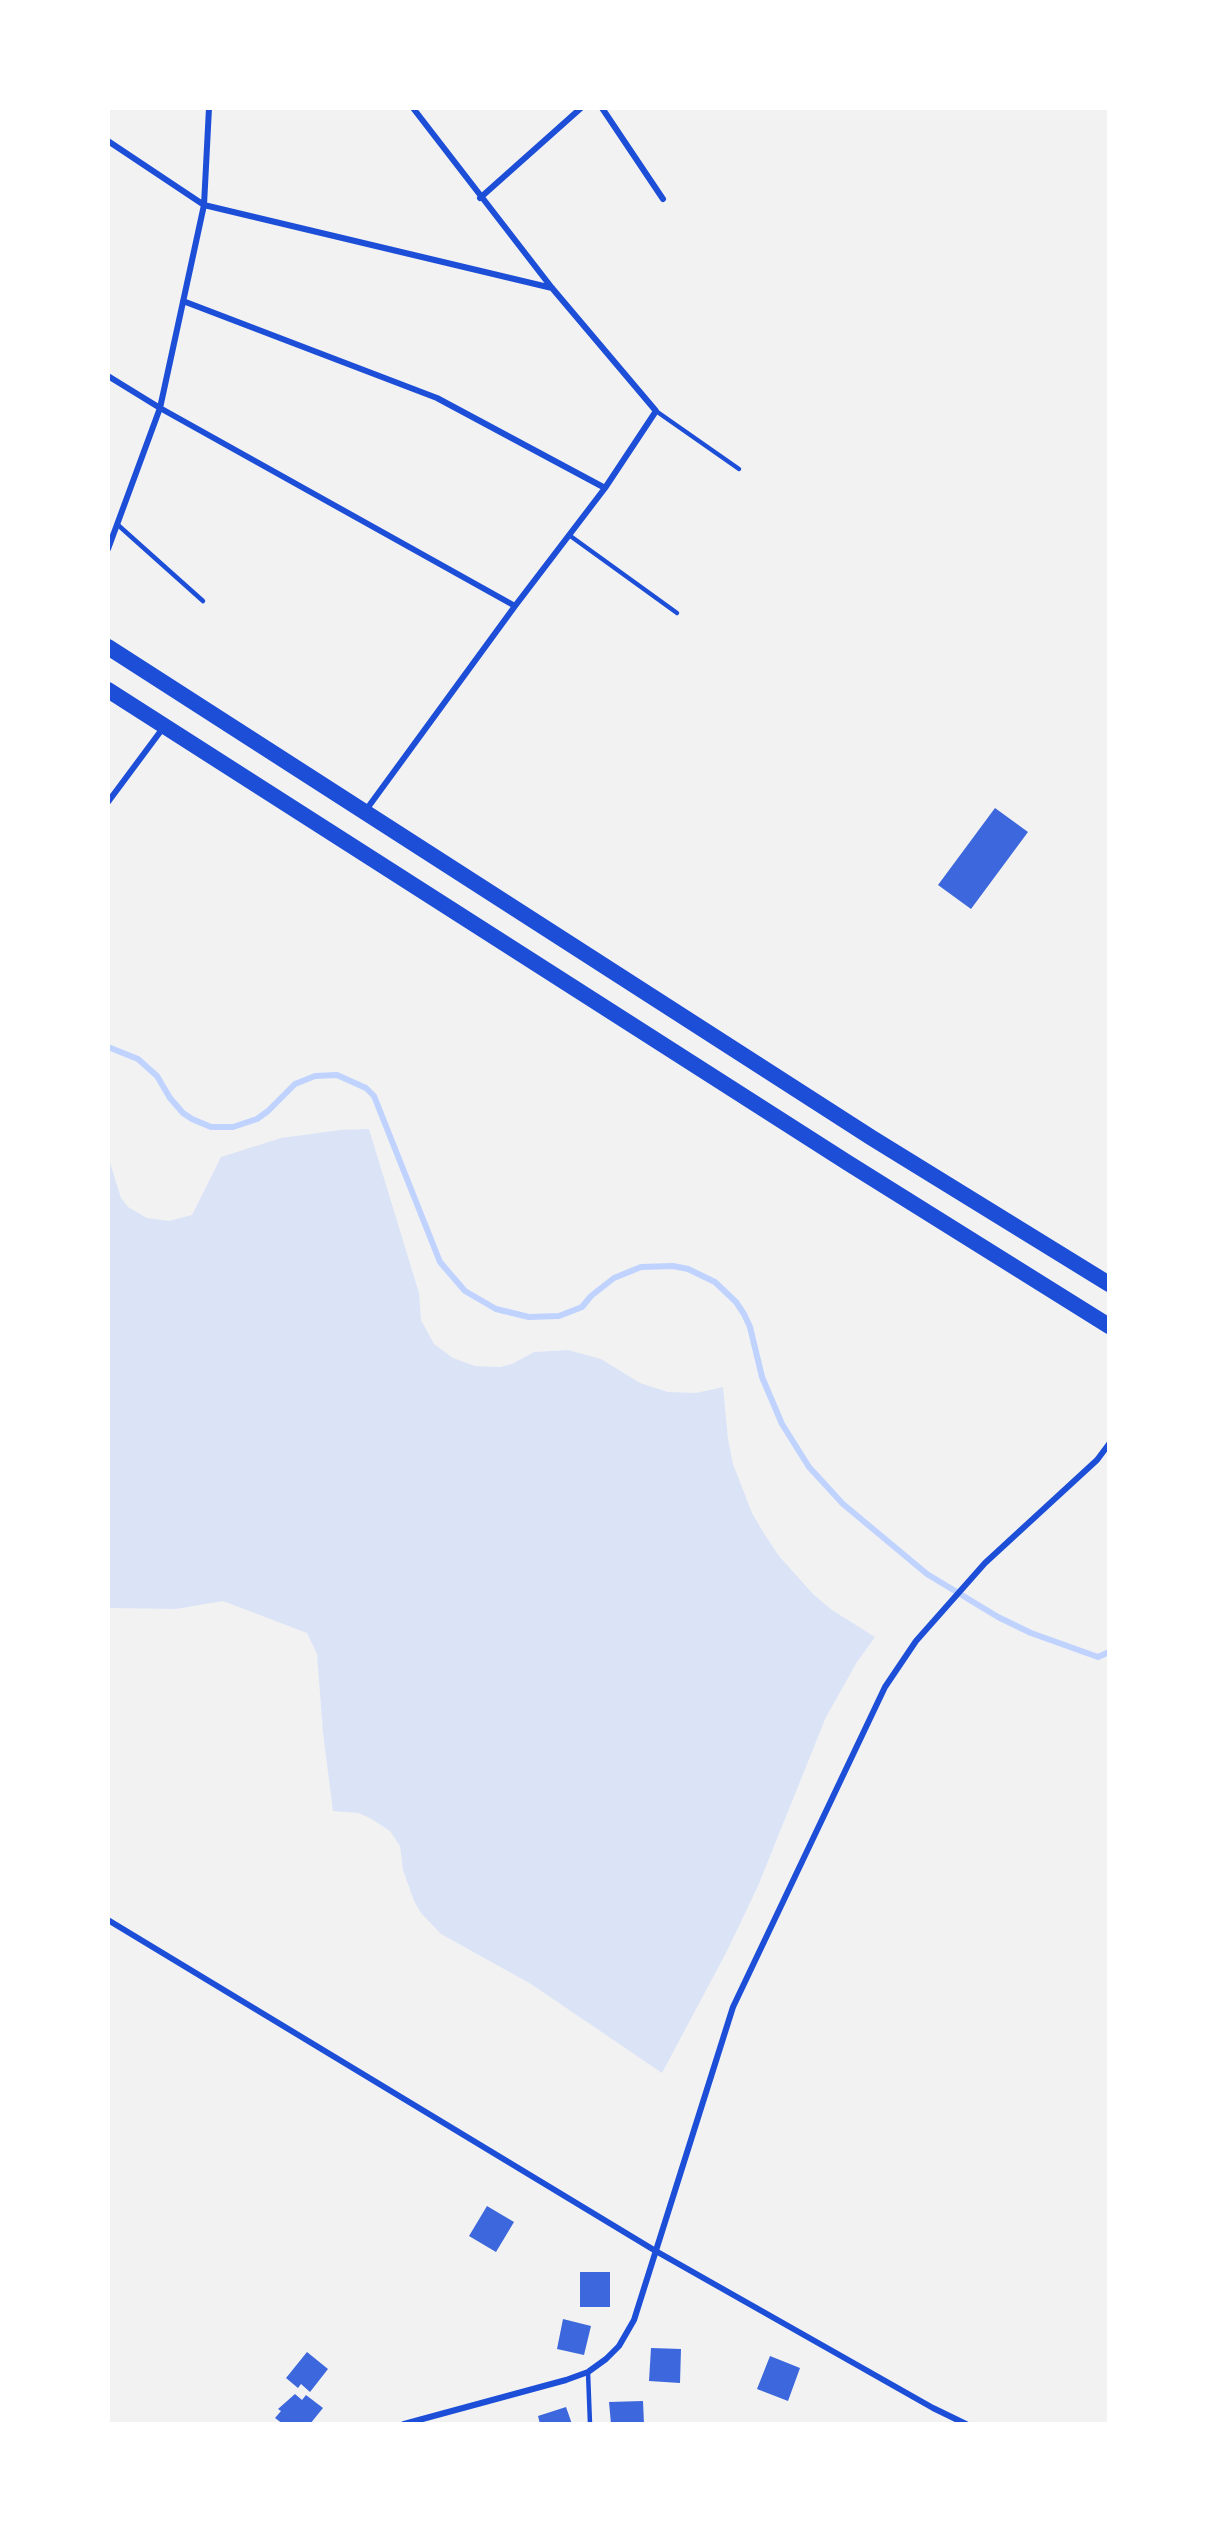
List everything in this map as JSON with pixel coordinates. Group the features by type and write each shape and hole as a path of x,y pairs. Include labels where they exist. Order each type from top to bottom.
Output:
{"highway":[{"path":"108,647 872,1138 1109,1284"},
{"path":"108,690 848,1163 1109,1326"}],"street":[{"path":"108,549 160,408 204,205 209,108"},
{"path":"364,812 514,606 604,488 656,411 552,288 480,198 413,108"},
{"path":"480,198 580,108"},
{"path":"602,108 663,199"},
{"path":"108,141 204,205 552,288"},
{"path":"183,301 437,398 604,488"},
{"path":"108,376 160,408 514,606"},
{"path":"108,802 165,726"},
{"path":"404,2424 566,2380 588,2372 619,2346 634,2320 654,2250 733,2007 885,1687 916,1641 986,1563 1097,1460 1109,1444"},
{"path":"108,1920 654,2250 933,2409 966,2424"}],"lane":[{"path":"656,411 739,469"},
{"path":"118,525 203,601"},
{"path":"569,535 677,613"},
{"path":"588,2372 590,2424"}],"shaded area":[{"path":"369,1129 419,1293 421,1320 434,1344 453,1358 475,1366 500,1367 512,1364 534,1352 568,1350 601,1359 640,1383 668,1392 696,1393 723,1387 733,1464 752,1513 765,1535 779,1556 813,1594 832,1610 875,1637 857,1662 826,1717 758,1886 727,1951 662,2073 531,1984 441,1934 421,1913 414,1901 403,1870 400,1846 390,1831 358,1813 333,1811 323,1733 317,1654 307,1633 223,1601 176,1609 108,1608 108,1156 121,1198 128,1207 147,1218 169,1221 192,1215 221,1157 281,1138 340,1130"}],"building":[{"path":"995,808 1028,832 971,909 938,885"},
{"path":"487,2206 514,2222 496,2252 469,2236"},
{"path":"580,2272 610,2272 610,2307 580,2307"},
{"path":"563,2319 591,2326 584,2355 557,2349"},
{"path":"651,2348 681,2349 680,2383 649,2381"},
{"path":"307,2352 328,2369 310,2392 301,2384 298,2388 286,2378"},
{"path":"770,2356 800,2368 788,2401 757,2389"},
{"path":"295,2394 302,2400 306,2395 323,2408 310,2424 283,2424 275,2418 281,2411 278,2409"},
{"path":"643,2401 644,2424 611,2424 609,2402"},
{"path":"566,2407 572,2424 540,2424 538,2416"}],"waterway":[{"path":"108,1047 138,1059 157,1076 170,1098 183,1113 211,1127 233,1127 257,1119 295,1084 315,1076 337,1075 366,1088 374,1096 440,1262 465,1291 496,1309 529,1317 559,1316 582,1307 591,1296 614,1278 641,1267 673,1266 688,1269 715,1282 736,1302 744,1314 750,1327 762,1377 782,1424 809,1467 843,1504 927,1574 998,1617 1031,1633 1098,1657 1109,1652"}]}
